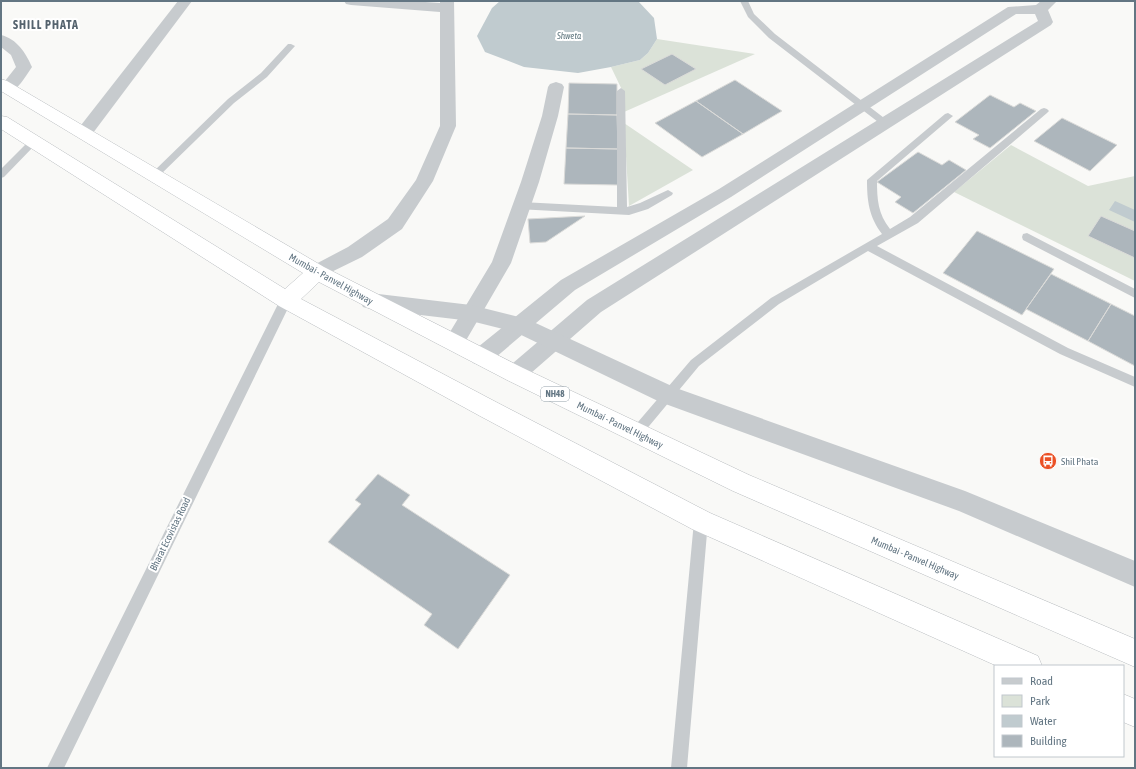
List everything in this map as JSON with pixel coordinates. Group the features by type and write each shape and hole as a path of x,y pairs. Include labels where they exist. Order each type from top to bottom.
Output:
{"highway":[{"name":"Mumbai - Panvel Highway","path":"5,86 36,128 286,300 488,409 700,520 1026,665"},
{"name":"Mumbai - Panvel Highway","path":"1,121 36,128 84,133 317,272 370,301 515,374 741,483 1135,653"},
{"path":"286,300 317,272"},
{"path":"1124,708 1135,713"}],"street":[{"path":"84,133 185,1"},
{"path":"317,272 355,252 395,224 424,182 448,126 447,4 351,1"},
{"path":"481,357 568,285 725,193 1013,10 1045,5 1046,22 594,306 515,374"},
{"path":"1,40 18,53 24,67 5,86"},
{"path":"454,343 501,263 550,116 556,87"},
{"path":"370,301 471,313 520,325 668,395 965,502 1135,574"}],"lane":[{"path":"744,1 751,15 772,36 885,123"},
{"path":"155,175 232,101 264,75 291,46"},
{"path":"620,91 622,211"},
{"path":"636,433 695,363 775,301 914,220 1044,111"},
{"path":"889,235 879,223 872,206 872,180 948,116"},
{"path":"1,175 36,128"},
{"path":"521,206 629,211 644,206 668,193"},
{"path":"1027,237 1135,294"},
{"path":"869,247 1064,351 1135,382"},
{"name":"Bharat Ecovistas Road","path":"55,768 286,300"},
{"path":"679,768 700,520"}],"green space":[{"path":"657,39 755,54 624,112 624,94 611,67 640,60 648,53"},
{"path":"624,123 693,170 629,206"},
{"path":"1011,145 1088,186 1135,176 1135,281 954,192"}],"water":[{"name":"Shweta","path":"500,1 638,1 654,18 657,39 648,53 640,60 611,67 578,73 524,67 485,52 477,36 492,8"},
{"path":"1115,201 1135,210 1135,222 1109,210"}],"building":[{"path":"672,54 696,69 665,85 641,69"},
{"path":"735,80 782,111 743,134 696,101"},
{"path":"569,83 617,84 617,115 568,114"},
{"path":"990,95 1014,107 1020,103 1036,111 990,148 973,139 979,135 955,122"},
{"path":"696,101 743,134 702,157 655,123"},
{"path":"568,114 617,115 618,149 566,148"},
{"path":"1062,118 1117,145 1090,171 1034,141"},
{"path":"566,148 618,149 618,185 564,184"},
{"path":"918,152 942,165 949,160 966,170 913,213 895,202 901,197 877,182"},
{"path":"585,216 546,242 530,243 528,219"},
{"path":"1101,216 1135,231 1135,258 1088,236"},
{"path":"977,231 1054,269 1022,315 943,273"},
{"path":"1051,274 1111,304 1088,341 1026,309"},
{"path":"1111,304 1135,316 1135,366 1088,341"},
{"path":"378,474 410,495 402,505 510,575 458,649 424,625 432,614 328,542 361,504 355,500"}],"place":[{"name":"Shil Phata","path":"1048,461"}],"district":[{"name":"SHILL PHATA","path":"46,25"}]}
